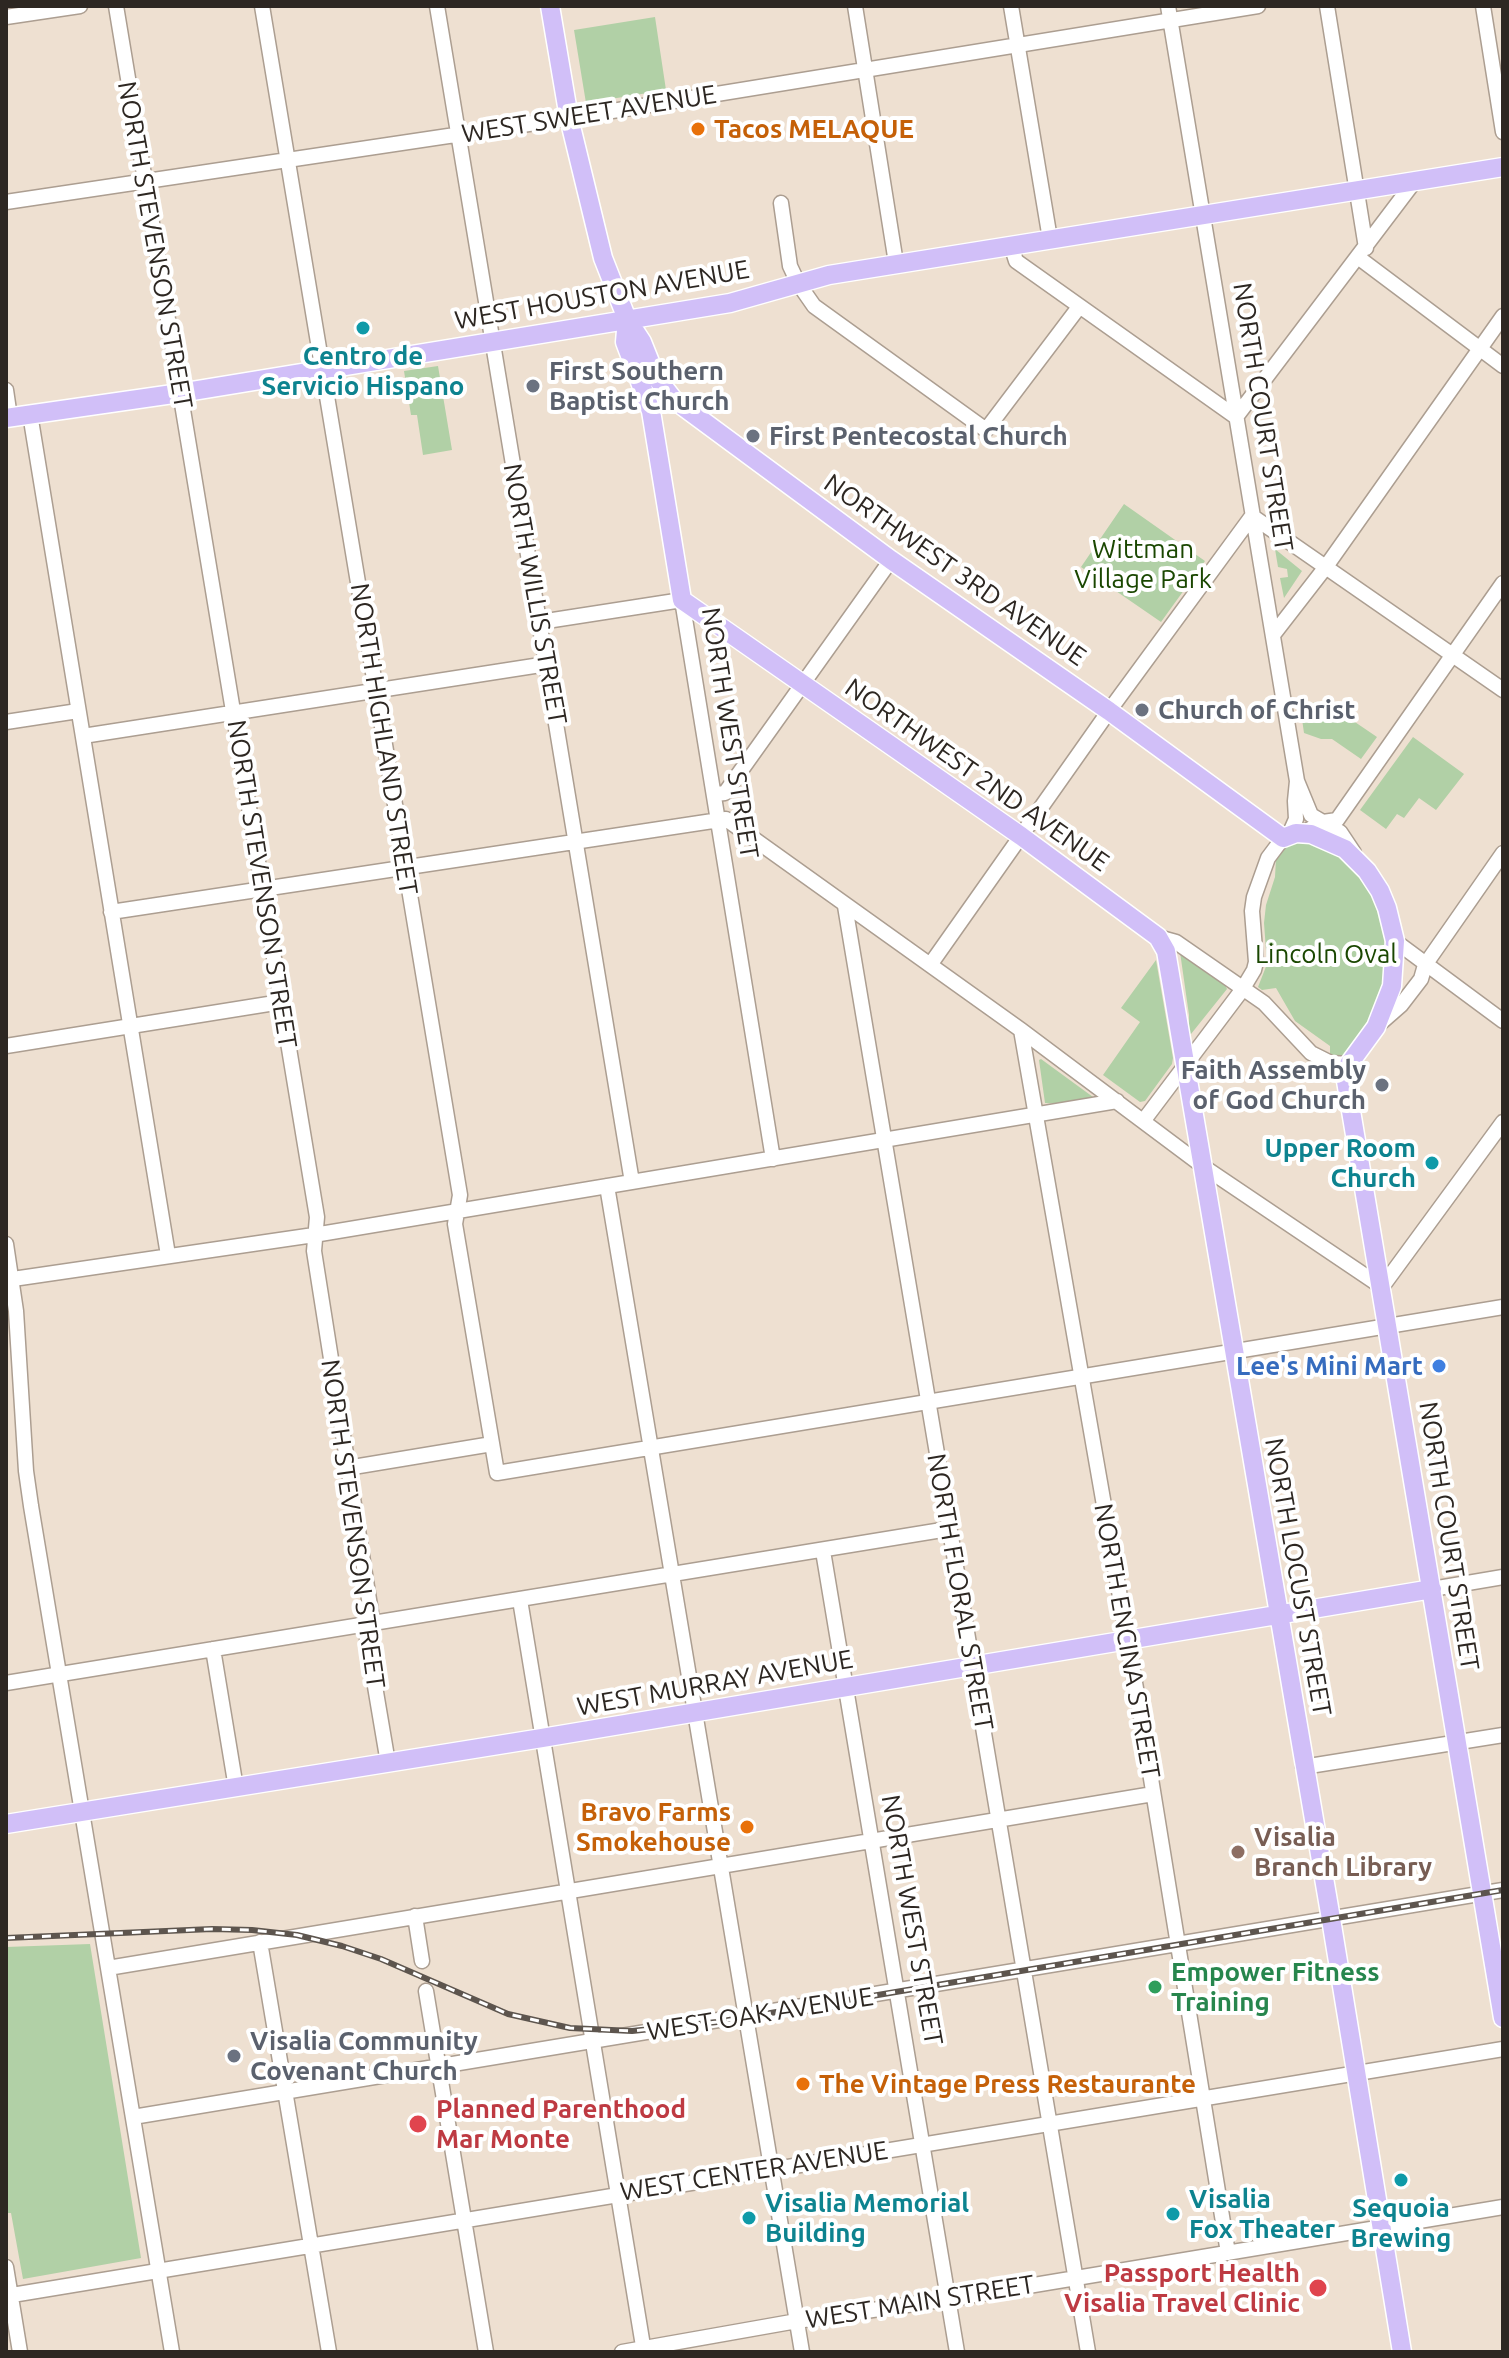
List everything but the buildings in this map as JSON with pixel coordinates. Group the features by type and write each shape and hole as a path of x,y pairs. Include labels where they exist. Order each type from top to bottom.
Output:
{"main road":[{"path":"550,6 569,118 603,258 627,319"},
{"name":"WEST HOUSTON AVENUE","path":"8,417 180,393 730,303 829,275 896,263 1503,167"},
{"name":"NORTHWEST 3RD AVENUE","path":"627,319 642,342 656,377 673,399 891,560 1292,835"},
{"name":"NORTH WEST STREET","path":"627,319 625,342 651,411 682,600"},
{"path":"651,411 651,405 659,398 673,399"},
{"name":"NORTHWEST 2ND AVENUE","path":"682,600 1021,836 1158,937"},
{"path":"1292,835 1331,841 1345,849 1374,881 1387,908 1395,941 1392,986 1376,1027 1349,1064"},
{"name":"NORTH LOCUST STREET","path":"1158,937 1169,960 1402,2352"},
{"name":"NORTH COURT STREET","path":"1349,1064 1346,1081 1348,1095 1503,2018"},
{"name":"WEST MURRAY AVENUE","path":"6,1824 1432,1589"}],"street":[{"path":"6,17 80,6"},
{"name":"NORTH STEVENSON STREET","path":"116,6 317,1217 314,1251 371,1612 367,1639 388,1763"},
{"name":"NORTH HIGHLAND STREET","path":"262,6 460,1195 455,1224 497,1473 650,1449"},
{"name":"NORTH WILLIS STREET","path":"437,6 632,1182"},
{"path":"855,6 896,263"},
{"path":"1011,6 1050,239"},
{"name":"WEST SWEET AVENUE","path":"6,202 569,118 1018,45 1169,13 1258,6"},
{"path":"1327,6 1358,190 1362,253 1503,366"},
{"path":"1483,6 1503,132"},
{"name":"NORTH COURT STREET","path":"1169,13 1297,781 1296,819 1292,835"},
{"path":"1011,245 1016,261 1236,417 1414,182"},
{"path":"781,203 790,266 814,306 986,430 1079,307"},
{"path":"1273,635 1325,568 1503,316"},
{"path":"6,390 8,417"},
{"path":"30,414 168,1255"},
{"path":"930,965 1109,711 1252,516 1503,690"},
{"path":"715,794 725,793 891,560"},
{"path":"1144,1120 1242,990 1256,962 1252,911 1268,858 1292,835 1333,825 1503,583"},
{"path":"540,622 682,600"},
{"name":"NORTH WEST STREET","path":"682,600 773,1159"},
{"path":"83,736 547,664"},
{"path":"6,722 78,711"},
{"path":"1297,781 1311,815 1333,825 1361,864"},
{"path":"111,912 726,819 1021,1030 1204,1167 1382,1287 1503,1122"},
{"path":"1376,1027 1401,1005 1421,979 1425,965 1503,853"},
{"name":"NORTH FLORAL STREET","path":"845,906 1088,2352"},
{"name":"NORTHWEST 2ND AVENUE","path":"1158,937 1176,942 1242,990"},
{"path":"1395,941 1503,1021"},
{"path":"1242,990 1264,1003 1311,1053 1331,1063 1349,1064"},
{"path":"6,1046 281,1002"},
{"name":"NORTH ENCINA STREET","path":"1021,1030 1128,1640 1228,2253"},
{"path":"9,1279 314,1235 1117,1101"},
{"path":"607,1186 802,2352"},
{"path":"6,1244 19,1352 26,1471 172,2352"},
{"path":"650,1449 1503,1307"},
{"path":"347,1468 492,1444"},
{"path":"6,1683 948,1529"},
{"name":"NORTH WEST STREET","path":"823,1551 957,2352"},
{"path":"1432,1589 1503,1577"},
{"path":"520,1600 644,2350"},
{"path":"213,1649 236,1788"},
{"path":"1303,1767 1503,1735"},
{"path":"108,1968 1153,1794"},
{"name":"WEST OAK AVENUE","path":"133,2117 1503,1890"},
{"path":"415,1916 422,1961"},
{"path":"260,1942 329,2352"},
{"path":"426,1991 486,2352"},
{"name":"WEST CENTER AVENUE","path":"8,2296 1503,2049"},
{"name":"WEST MAIN STREET","path":"622,2352 1503,2207"},
{"path":"6,2267 8,2296 20,2352"}],"green space":[{"path":"655,17 666,90 586,103 574,30"},
{"path":"438,366 452,450 423,455 417,415 411,415 404,371"},
{"name":"Wittman Village Park","path":"1124,504 1205,561 1161,622 1081,567"},
{"path":"1275,549 1302,571 1284,598 1280,578 1288,577 1287,569 1278,567"},
{"path":"1324,701 1377,737 1361,759 1332,739 1304,733 1300,705"},
{"path":"1413,737 1464,774 1436,810 1419,798 1404,818 1397,814 1386,829 1360,810"},
{"name":"Lincoln Oval","path":"1301,839 1335,849 1363,880 1383,927 1386,960 1384,988 1366,1027 1339,1059 1330,1057 1330,1046 1295,1021 1276,988 1262,990 1258,987 1267,964 1264,923 1276,859 1286,844"},
{"path":"1180,952 1227,989 1191,1034 1189,1033"},
{"path":"1156,960 1173,1058 1172,1064 1145,1101 1140,1102 1103,1075 1140,1022 1121,1008"},
{"path":"1041,1059 1093,1097 1090,1103 1045,1103"},
{"path":"90,1944 141,2258 23,2279 11,2213 6,2213 6,1947"}],"railway":[{"path":"6,1938 212,1929 297,1935 381,1959 508,2014 570,2028 632,2031 717,2022 1503,1890"}],"place":[{"name":"Tacos MELAQUE","path":"698,129"},
{"name":"Centro de Servicio Hispano","path":"363,328"},
{"name":"First Southern Baptist Church","path":"533,386"},
{"name":"First Pentecostal Church","path":"753,436"},
{"name":"Church of Christ","path":"1142,710"},
{"name":"Faith Assembly of God Church","path":"1382,1085"},
{"name":"Upper Room Church","path":"1432,1163"},
{"name":"Lee's Mini Mart","path":"1439,1366"},
{"name":"Bravo Farms Smokehouse","path":"747,1827"},
{"name":"Visalia Branch Library","path":"1238,1852"},
{"name":"Empower Fitness Training","path":"1155,1987"},
{"name":"Visalia Community Covenant Church","path":"234,2056"},
{"name":"The Vintage Press Restaurante","path":"803,2084"},
{"name":"Planned Parenthood Mar Monte","path":"418,2124"},
{"name":"Sequoia Brewing","path":"1401,2180"},
{"name":"Visalia Fox Theater","path":"1173,2214"},
{"name":"Visalia Memorial Building","path":"749,2218"},
{"name":"Passport Health Visalia Travel Clinic","path":"1318,2288"}]}
